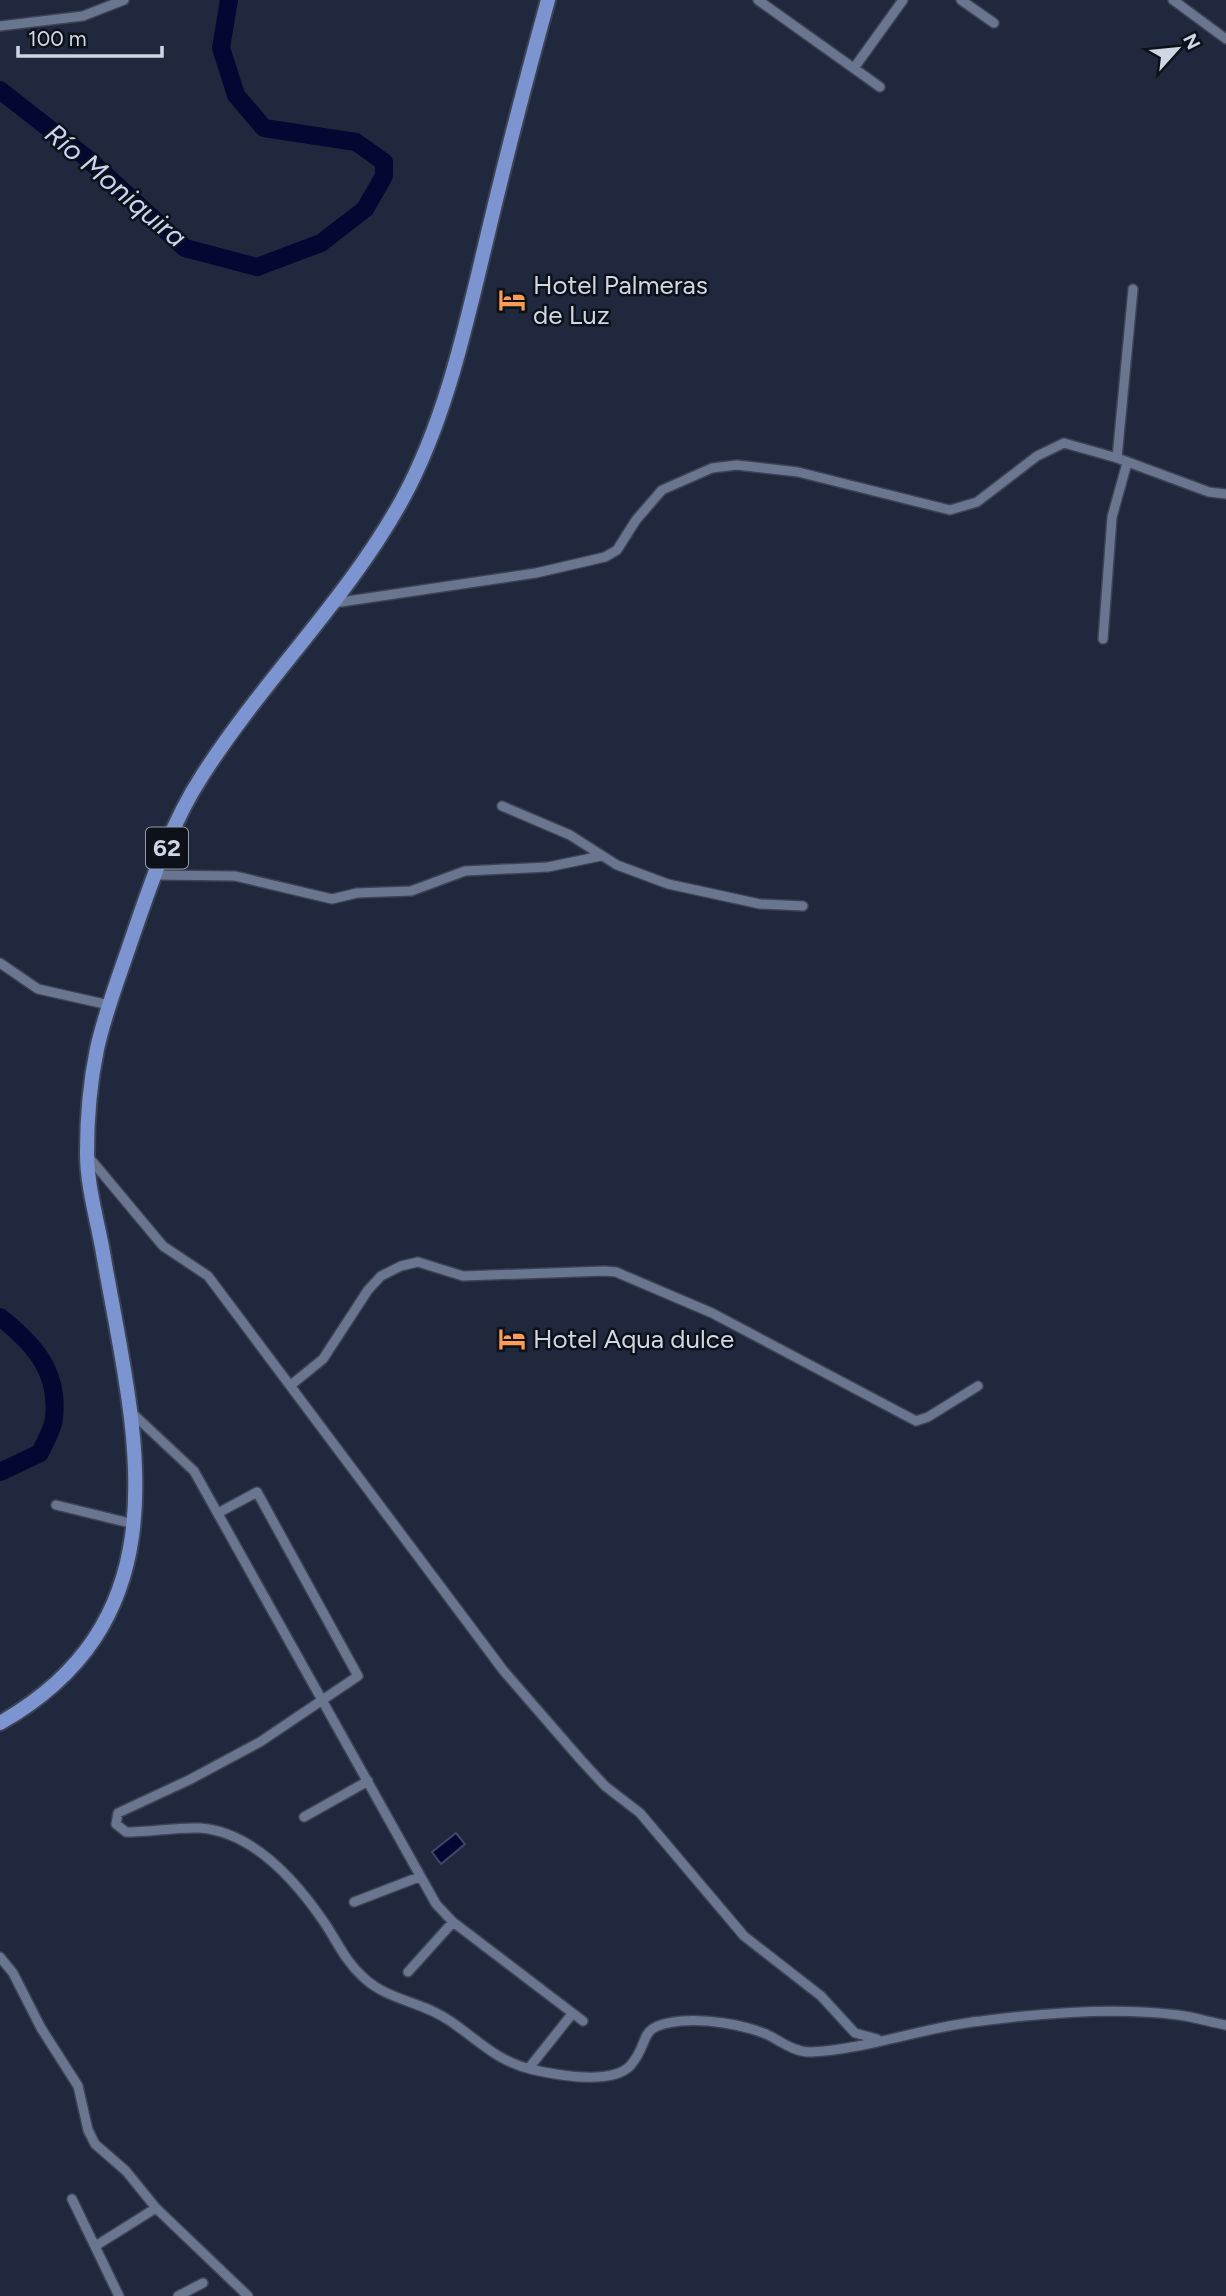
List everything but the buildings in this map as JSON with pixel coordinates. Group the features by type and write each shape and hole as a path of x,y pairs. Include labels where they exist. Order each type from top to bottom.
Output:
{"main road":[{"name":"62","path":"0,1723 60,1680 79,1662 94,1641 123,1579 134,1524 136,1471 130,1410 87,1155 92,1076 109,1004 156,875 200,779 334,603 404,496 448,385 548,0"}],"street":[{"path":"0,26 83,16 124,0"},
{"path":"758,0 880,87"},
{"path":"853,68 904,0"},
{"path":"961,0 994,23"},
{"path":"1173,0 1226,39"},
{"path":"1117,458 1133,289"},
{"path":"334,603 472,580 536,573 606,557 617,550 636,520 662,490 712,468 749,466 798,472 944,510 977,502 1056,445 1071,443 1209,492 1226,494"},
{"path":"1103,639 1112,517 1127,463"},
{"path":"502,806 570,835 617,865 690,890 760,904 803,905"},
{"path":"156,875 235,876 332,899 357,893 411,891 466,871 548,867 601,856"},
{"path":"0,963 43,991 109,1004"},
{"path":"87,1155 163,1246 208,1276 503,1670 581,1760 605,1786 640,1813 751,1943 816,1991 855,2033 882,2040"},
{"path":"291,1385 323,1359 358,1302 375,1282 401,1266 418,1262 463,1276 616,1272 748,1331 916,1421 929,1418 978,1386"},
{"path":"130,1410 194,1471 436,1905 453,1922 583,2021"},
{"path":"218,1513 257,1492 358,1676 260,1742 189,1780 118,1812 118,1827 126,1832 206,1829 254,1847 306,1899 347,1960 365,1979 384,1994 450,2020 492,2054 529,2068 583,2077 619,2072 632,2063 648,2031 657,2025 684,2021 734,2025 808,2052 851,2048 980,2021 1122,2011 1179,2015 1226,2025"},
{"path":"56,1505 134,1524"},
{"path":"303,1817 368,1781"},
{"path":"354,1902 419,1877"},
{"path":"408,1972 453,1922"},
{"path":"0,1956 13,1973 41,2028 78,2086 88,2130 95,2144 126,2171 156,2208 248,2296"},
{"path":"529,2068 572,2014"},
{"path":"72,2199 97,2245 119,2296"},
{"path":"97,2245 156,2208"},
{"path":"178,2296 203,2283"}],"water":[{"path":"456,1833 465,1844 441,1864 432,1852"}],"waterway":[{"name":"Río Moniquira","path":"0,90 88,159 185,248 257,267 321,243 365,209 384,176 384,162 356,142 264,128 236,95 221,48 229,0"},
{"name":"Río Moniquira","path":"0,1317 42,1360 55,1401 53,1422 40,1453 0,1472"}],"place":[{"name":"Hotel Palmeras de Luz","path":"512,300"},
{"name":"Hotel Aqua dulce","path":"512,1339"}]}
